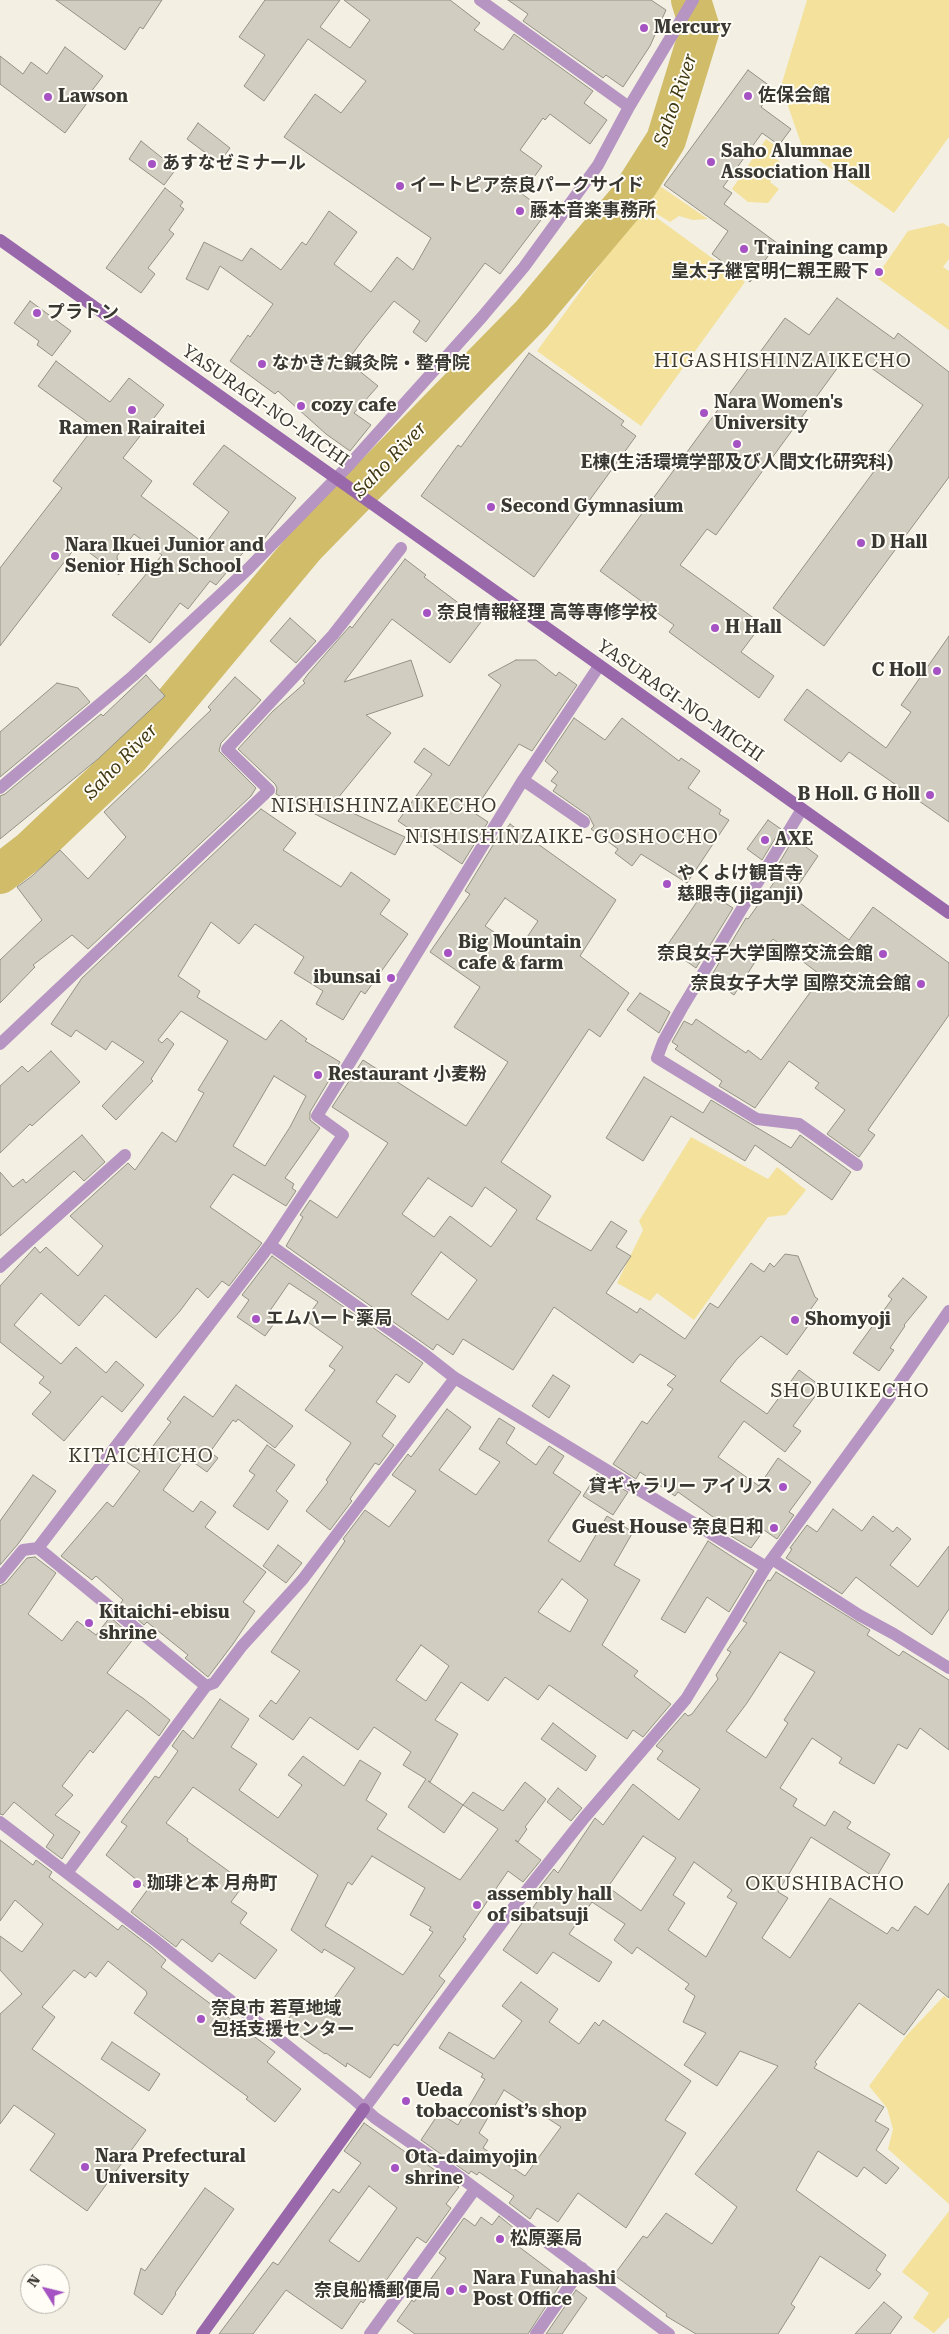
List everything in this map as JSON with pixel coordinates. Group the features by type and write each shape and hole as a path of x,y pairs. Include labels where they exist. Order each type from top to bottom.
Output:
{"street":[{"path":"480,0 629,107"},
{"path":"0,788 133,676 340,480 350,464 524,267 598,165 629,107 693,0"},
{"name":"YASURAGI-NO-MICHI","path":"0,240 949,913"},
{"path":"0,1044 269,790 227,749 333,635 401,548"},
{"path":"0,1578 23,1550 38,1548 270,1245 343,1135 318,1116 523,780 599,666"},
{"path":"523,780 584,822"},
{"path":"802,809 682,1008 663,1042 657,1058 757,1119 799,1124 856,1165"},
{"path":"0,1268 125,1155"},
{"path":"270,1245 423,1353 455,1378 949,1668"},
{"path":"202,2334 364,2109 525,1892 585,1817 686,1699 769,1563 949,1311"},
{"path":"67,1873 206,1686 214,1683 242,1646 303,1579 455,1378"},
{"path":"38,1548 206,1686"},
{"path":"0,1822 163,1947 364,2109 669,2334"},
{"path":"370,2334 474,2189"},
{"path":"536,2334 582,2268"}],"shaded area":[{"path":"807,0 949,0 949,137 894,213 803,149 781,86"},
{"path":"766,139 776,146 771,154 781,163 770,182 779,189 768,203 748,202 732,189"},
{"path":"657,184 708,219 693,220 679,216 670,222 641,204"},
{"path":"642,207 745,282 641,426 537,351"},
{"path":"943,223 949,227 949,259 943,267 949,271 949,330 876,277 908,231"},
{"path":"691,1137 768,1179 777,1167 806,1190 786,1215 768,1217 694,1320 657,1293 650,1301 617,1283 643,1230 639,1221"},
{"path":"944,1996 949,2000 949,2204 888,2149 893,2129 887,2108 869,2086 906,2036"},
{"path":"949,2211 949,2317 934,2333 913,2318 929,2293 902,2272"}],"building":[{"path":"56,0 162,0 143,29 140,27 125,50"},
{"path":"265,0 340,0 320,27 350,48 370,20 344,0 450,0 480,23 474,30 503,50 514,34 593,91 584,103 607,120 590,144 550,114 545,120 543,118 520,150 542,166 522,194 547,212 500,274 485,263 426,342 413,332 420,321 394,301 365,337 347,361 378,386 354,413 371,425 350,451 326,434 278,391 275,394 230,361 248,335 250,337 273,304 220,266 208,290 186,279 204,242 242,261 251,248 281,270 302,242 306,245 329,211 357,232 334,264 371,292 397,257 413,270 431,238 284,137 315,94 341,113 366,81 308,39 264,101 244,86 265,55 239,37"},
{"path":"508,0 651,0 666,10 650,46 623,87 606,75 603,78 523,21 528,14"},
{"path":"65,47 103,76 84,101 87,103 65,133 0,84 0,56 23,74 31,62 47,74"},
{"path":"748,70 774,89 761,107 791,129 779,145 762,133 723,187 732,193 724,204 777,243 750,282 712,254 728,231 664,185"},
{"path":"198,123 230,148 219,163 187,139"},
{"name":"あすなゼミナール","path":"141,141 176,169 164,185 129,159"},
{"path":"165,188 183,202 180,206 184,209 169,230 174,234 148,268 155,274 141,293 106,268"},
{"path":"837,298 894,339 898,333 949,372 949,477 824,646 773,608 923,405 849,352 716,535 707,529 680,565 762,624 741,652 774,676 759,698 669,632 674,625 600,571 785,318 809,335"},
{"path":"30,301 71,331 52,356 37,345 39,341 14,323"},
{"path":"529,353 624,421 621,425 636,436 534,577 421,496 458,445 461,447"},
{"path":"56,361 110,402 129,378 164,405 123,458 152,481 141,496 205,544 229,512 193,484 224,445 296,498 258,547 252,542 216,585 210,581 188,609 180,603 150,643 112,615 162,555 134,534 117,556 119,575 78,544 0,646 0,568 62,488 53,481 94,427 38,386"},
{"path":"405,559 426,575 424,577 461,605 463,602 484,618 450,663 392,619 344,682 411,660 423,696 366,715 391,733 333,804 405,837 395,855 276,794 277,788 275,784 238,749 273,711 305,683 303,681 308,674 350,626 352,628"},
{"path":"290,618 316,641 296,663 270,641"},
{"path":"949,636 949,822 849,752 841,762 784,720 807,689 886,748 911,712 901,705"},
{"path":"516,660 536,660 556,676 559,672 577,685 532,751 519,744 473,812 488,822 462,864 398,821 432,774 414,762 424,748 449,766 501,685 488,675"},
{"path":"146,675 165,696 98,759 0,839 0,796 5,794 101,714 103,716"},
{"path":"235,677 261,700 221,743 219,751 256,788 251,796 88,949 72,935 33,965 35,967 0,1003 0,960 42,920 17,887 60,850 88,879 126,837 104,812 211,710 208,707"},
{"path":"57,683 78,688 90,702 0,777 0,732"},
{"path":"574,718 605,740 622,718 679,761 681,758 700,771 688,788 721,810 719,814 729,820 687,883 641,854 632,866 615,853 618,849 591,829 594,826 589,816 553,791 557,785 551,781 558,772 545,761"},
{"path":"261,809 296,833 283,850 341,887 351,872 390,900 380,914 408,934 365,994 361,991 343,1020 316,1004 323,991 294,973 304,957 255,924 239,944 211,922 178,976 200,991 197,997 266,1040 281,1020 307,1039 305,1041 340,1062 310,1112 310,1120 320,1128 285,1178 294,1184 292,1188 296,1191 286,1206 233,1174 210,1207 262,1243 229,1286 222,1281 208,1298 197,1288 156,1338 105,1295 79,1326 41,1293 14,1325 61,1364 76,1347 106,1373 116,1361 144,1385 122,1412 102,1396 64,1441 32,1414 51,1392 39,1383 44,1377 0,1342 0,1286 35,1247 40,1253 46,1247 78,1276 103,1246 70,1216 128,1163 135,1170 162,1132 176,1142 204,1093 198,1090 228,1041 181,1011 158,1040 162,1043 167,1038 174,1044 151,1079 153,1081 116,1120 102,1106 144,1062 112,1041 106,1050 76,1030 71,1037 51,1024 82,978","holes":["274,1076 306,1096 290,1127 265,1166 233,1146"]},
{"name":"AXE","path":"768,820 781,829 762,860 747,849"},
{"path":"510,824 616,900 580,956 629,993 600,1037 589,1029 501,1162 551,1196 536,1219 591,1251 611,1221 627,1231 616,1247 631,1256 606,1293 637,1313 640,1308 685,1339 710,1303 718,1308 751,1263 764,1272 770,1263 774,1267 785,1254 798,1256 815,1297 818,1299 810,1310 816,1315 787,1355 761,1336 737,1359 720,1381 767,1414 799,1370 822,1387 793,1426 801,1431 785,1452 744,1421 718,1457 759,1486 778,1458 811,1482 789,1512 794,1515 777,1539 764,1530 751,1548 716,1527 720,1522 678,1492 675,1496 640,1472 636,1479 613,1464 642,1421 647,1424 673,1389 667,1385 676,1376 640,1354 633,1363 554,1307 513,1370 463,1339 453,1355 437,1344 433,1350 286,1246 303,1217 300,1215 310,1200 337,1218 388,1143 332,1107 363,1060 466,1126 508,1062 454,1027 480,987 430,952 470,894 465,891 501,832 503,833","holes":["505,898 538,921 519,949 485,926","428,1178 472,1207 485,1187 517,1210 491,1247 450,1216 434,1237 402,1214","441,1252 477,1280 448,1320 411,1294"]},
{"path":"794,838 818,856 791,896 849,940 873,907 949,963 949,1015 868,1130 875,1135 859,1157 827,1134 845,1110 815,1088 819,1083 789,1061 755,1108 719,1086 722,1081 675,1049 678,1046 672,1042 684,1021 692,1025 696,1019 746,1053 748,1050 761,1060 822,976 773,939 769,944 767,943 734,995 710,978 746,918 748,919 780,874 775,870"},
{"path":"705,890 733,908 696,968 666,947"},
{"path":"640,993 670,1012 659,1033 627,1010"},
{"path":"51,1051 80,1082 32,1126 30,1124 0,1153 0,1086 22,1066 28,1072"},
{"path":"644,1077 703,1113 711,1100 791,1148 800,1135 851,1172 832,1200 755,1145 745,1161 671,1116 643,1161 606,1138"},
{"path":"82,1135 105,1162 84,1181 74,1171 0,1236 0,1172 13,1187 23,1179 26,1183"},
{"path":"272,1256 423,1363 409,1383 396,1374 376,1402 396,1416 382,1436 394,1445 379,1465 375,1463 350,1499 352,1501 330,1530 306,1511 328,1482 326,1480 351,1443 305,1410 335,1370 329,1366 343,1347 305,1320 318,1302 289,1283 267,1315 276,1321 265,1336 237,1317 249,1300 242,1295"},
{"path":"903,1278 927,1297 904,1325 890,1348 894,1350 879,1371 853,1353 892,1299 888,1296"},
{"path":"553,1375 570,1386 549,1418 532,1406"},
{"path":"236,1385 293,1426 275,1448 238,1419 236,1422 233,1420 210,1452 218,1458 207,1472 186,1457 163,1490 193,1512 201,1501 216,1512 205,1527 266,1572 243,1602 255,1611 208,1677 185,1658 188,1655 147,1622 144,1625 120,1604 123,1600 96,1576 92,1580 61,1556 107,1502 113,1507 140,1471 125,1461 135,1446 147,1454 171,1422 167,1419 184,1396 213,1417"},
{"path":"447,1409 471,1427 439,1470 476,1495 500,1462 479,1449 499,1418 515,1428 506,1443 536,1465 549,1446 564,1456 553,1473 581,1492 548,1541 580,1562 607,1516 633,1532 614,1565 640,1580 602,1645 638,1671 634,1676 671,1704 643,1737 633,1730 627,1739 549,1685 538,1700 505,1677 488,1701 461,1682 435,1720 458,1734 430,1782 428,1781 463,1805 444,1833 408,1807 426,1779 403,1765 411,1752 374,1727 358,1750 310,1717 293,1740 259,1716 271,1700 276,1704 300,1671 271,1652 345,1541 343,1539 365,1510 389,1527 416,1491 392,1475 408,1454 411,1457","holes":["562,1579 588,1600 570,1632 538,1612","421,1645 449,1666 426,1701 396,1680"]},
{"path":"267,1445 295,1465 276,1491 288,1501 268,1530 233,1506 255,1475 249,1471"},
{"path":"597,1474 628,1492 613,1515 583,1496"},
{"path":"33,1475 56,1491 18,1544 0,1565 0,1521"},
{"path":"833,1509 862,1531 873,1516 893,1532 897,1527 911,1539 890,1565 918,1587 949,1546 949,1609 932,1635 856,1577 842,1594 786,1558 792,1549 790,1548 807,1525 817,1532"},
{"path":"708,1541 754,1571 729,1612 707,1597 685,1633 661,1619"},
{"path":"278,1545 302,1563 286,1583 263,1566"},
{"path":"35,1557 56,1573 28,1614 62,1641 77,1621 96,1635 110,1617 134,1638 107,1673 170,1720 159,1736 127,1710 93,1753 90,1750 62,1786 73,1795 55,1815 80,1832 62,1859 46,1847 54,1835 14,1802 3,1815 0,1814 0,1586 6,1583 27,1558"},
{"path":"776,1572 870,1630 867,1635 899,1656 903,1651 949,1680 949,1750 920,1728 907,1749 898,1744 874,1784 839,1763 842,1758 812,1738 780,1788 797,1799 793,1806 825,1826 834,1811 851,1822 847,1828 890,1854 876,1878 811,1837 778,1892 788,1898 762,1938 790,1958 830,1898 887,1934 892,1927 898,1931 915,1906 928,1915 949,1883 949,1998 938,1989 904,2035 859,2003 815,2062 817,2064 814,2068 884,2107 875,2121 889,2129 876,2150 899,2168 886,2184 864,2167 857,2177 818,2151 796,2190 886,2255 876,2270 881,2274 869,2289 820,2256 791,2304 795,2307 778,2334 696,2334 666,2316 667,2314 614,2275 643,2236 647,2238 666,2213 712,2244 737,2207 695,2174 778,2066 740,2051 717,2086 684,2065 706,2033 683,2022 695,1996 685,1989 689,1984 637,1947 632,1954 614,1940 625,1924 592,1902 569,1934 612,1962 599,1982 553,1952 537,1974 503,1950 541,1896 536,1892 554,1869 558,1873 595,1818 603,1825 633,1784 679,1820 700,1789 657,1759 663,1751 656,1746 685,1713 688,1716 692,1714 718,1679 716,1675 731,1652 727,1650 747,1623 743,1621 768,1580 770,1581","holes":["780,1652 815,1672 784,1720 788,1723 766,1758 726,1731 747,1703","643,1836 676,1858 641,1911 608,1887","694,1862 732,1890 727,1897 737,1903 706,1957 668,1930 685,1903 673,1895"]},
{"path":"220,1699 249,1719 231,1747 257,1764 239,1790 278,1818 302,1785 288,1775 303,1756 344,1786 360,1760 381,1773 366,1800 387,1814 377,1829 460,1880 498,1829 463,1805 473,1792 503,1811 525,1782 546,1799 525,1827 527,1829 518,1842 515,1840 541,1860 523,1882 508,1871 463,1937 466,1939 439,1976 445,1981 398,2046 394,2044 370,2078 347,2063 346,2067 284,2025 302,2000 322,2015 355,1968 324,1949 322,1953 291,1930 318,1875 193,1787 166,1823 188,1839 187,1841 245,1883 231,1902 247,1913 240,1923 277,1950 255,1979 219,1953 212,1962 182,1939 176,1947 131,1912 148,1889 106,1855 127,1826 121,1822 155,1776 159,1778 178,1751 172,1746 183,1730 193,1739","holes":["372,1856 425,1888 410,1915 431,1927 429,1930 433,1932 403,1975 325,1926 348,1882 352,1885"]},
{"path":"553,1723 596,1756 586,1771 541,1739"},
{"path":"558,1788 582,1808 571,1821 547,1802"},
{"path":"0,1840 33,1865 36,1860 52,1872 49,1877 118,1930 122,1925 151,1947 166,1960 161,1967 275,2052 267,2062 301,2089 275,2122 246,2099 248,2097 134,2013 147,1994 146,1991 108,1961 96,1977 90,1972 85,1978 74,1970 42,2007 55,2017 32,2049 146,2130 87,2211 30,2170 55,2134 14,2105 0,2124 0,2014 22,1994 0,1970 0,1936 22,1952 43,1924 15,1900 0,1921"},
{"path":"521,1982 558,2009 549,2022 579,2044 595,2022 599,2026 603,2020 691,2081 665,2120 686,2133 626,2228 578,2193 558,2222 537,2208 530,2219 509,2203 514,2196 479,2172 477,2175 471,2171 469,2174 421,2140 439,2113 458,2125 485,2079 481,2077 483,2074 439,2048 449,2032 494,2059 522,2021 502,2006","holes":["504,2090 561,2127 525,2176 483,2148 488,2140 479,2133"]},
{"path":"112,2042 160,2074 149,2091 101,2059"},
{"path":"364,2123 459,2187 446,2204 451,2208 426,2243 417,2237 380,2289 375,2286 363,2303 361,2301 342,2329 286,2290 253,2334 219,2334 273,2262 278,2265 333,2189 339,2193 361,2163 344,2151","holes":["369,2186 397,2208 359,2262 329,2241"]},
{"path":"205,2188 234,2209 175,2293 162,2315 134,2294 141,2268 145,2271"},
{"path":"499,2216 520,2233 514,2243 563,2280 528,2334 415,2334 397,2321 412,2300 414,2302 446,2258 439,2253 464,2218 475,2226 481,2217 492,2225"},
{"path":"576,2290 587,2298 562,2334 546,2334"},
{"path":"884,2302 902,2317 890,2334 855,2334"}],"waterway":[{"name":"Saho River","path":"0,874 31,850 130,756 306,545 532,314 628,200 666,140 700,29 691,0"}],"place":[{"name":"Mercury","path":"644,28"},
{"name":"佐保会館","path":"748,96"},
{"name":"Lawson","path":"48,97"},
{"name":"Saho Alumnae Association Hall","path":"711,162"},
{"name":"あすなゼミナール","path":"152,164"},
{"name":"イートピア奈良パークサイド","path":"400,186"},
{"name":"藤本音楽事務所","path":"520,211"},
{"name":"Training camp","path":"744,249"},
{"name":"皇太子継宮明仁親王殿下","path":"879,272"},
{"name":"プラトン","path":"37,313"},
{"name":"なかきた鍼灸院・整骨院","path":"262,364"},
{"name":"cozy cafe","path":"301,406"},
{"name":"Ramen Rairaitei","path":"132,410"},
{"name":"Nara Women's University","path":"704,413"},
{"name":"E棟(生活環境学部及び人間文化研究科)","path":"737,444"},
{"name":"Second Gymnasium","path":"491,507"},
{"name":"D Hall","path":"861,543"},
{"name":"Nara Ikuei Junior and Senior High School","path":"55,556"},
{"name":"奈良情報経理 高等専修学校","path":"427,613"},
{"name":"H Hall","path":"715,628"},
{"name":"C Holl","path":"937,671"},
{"name":"B Holl. G Holl","path":"930,795"},
{"name":"AXE","path":"765,840"},
{"name":"やくよけ観音寺 慈眼寺(jiganji)","path":"667,884"},
{"name":"Big Mountain cafe & farm","path":"448,953"},
{"name":"奈良女子大学国際交流会館","path":"883,954"},
{"name":"ibunsai","path":"391,978"},
{"name":"奈良女子大学 国際交流会館","path":"921,984"},
{"name":"Restaurant 小麦粉","path":"318,1075"},
{"name":"エムハート薬局","path":"256,1319"},
{"name":"Shomyoji","path":"795,1320"},
{"name":"貸ギャラリー アイリス","path":"783,1487"},
{"name":"Guest House 奈良日和","path":"774,1528"},
{"name":"Kitaichi-ebisu shrine","path":"89,1623"},
{"name":"珈琲と本 月舟町","path":"137,1884"},
{"name":"assembly hall of sibatsuji","path":"477,1905"},
{"name":"奈良市 若草地域 包括支援センター","path":"201,2019"},
{"name":"Ueda tobacconist’s shop","path":"406,2101"},
{"name":"Nara Prefectural University","path":"85,2167"},
{"name":"Ota-daimyojin shrine","path":"395,2168"},
{"name":"松原薬局","path":"500,2239"},
{"name":"Nara Funahashi Post Office","path":"463,2289"},
{"name":"奈良船橋郵便局","path":"450,2291"}],"district":[{"name":"HIGASHISHINZAIKECHO","path":"783,361"},
{"name":"NISHISHINZAIKECHO","path":"384,806"},
{"name":"NISHISHINZAIKE-GOSHOCHO","path":"562,837"},
{"name":"SHOBUIKECHO","path":"850,1391"},
{"name":"KITAICHICHO","path":"141,1456"},
{"name":"OKUSHIBACHO","path":"825,1884"}]}
